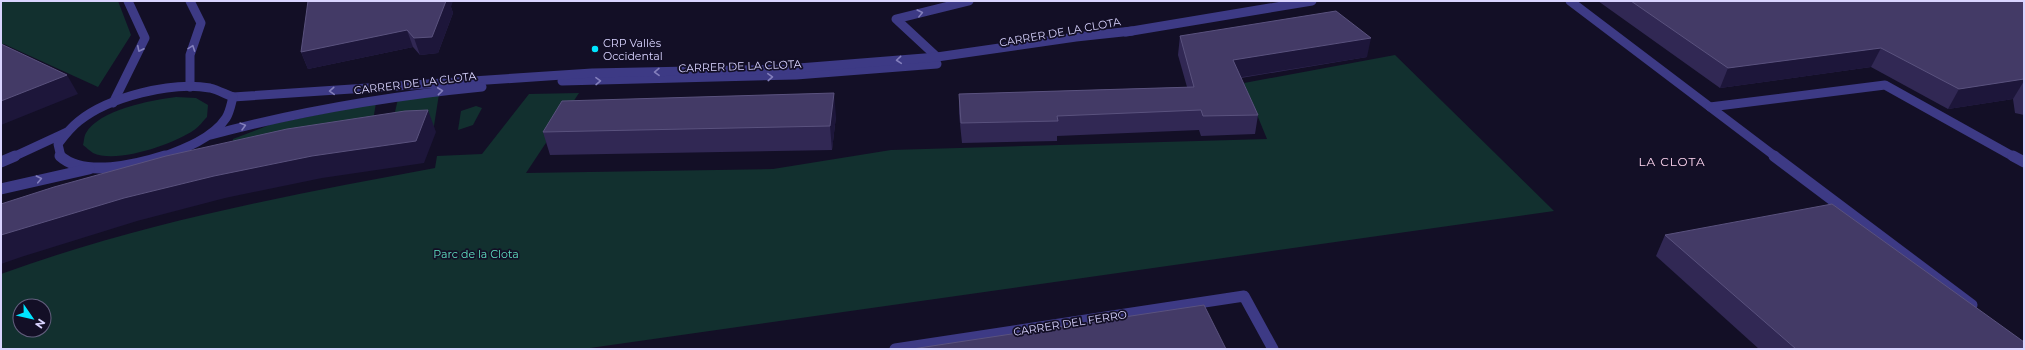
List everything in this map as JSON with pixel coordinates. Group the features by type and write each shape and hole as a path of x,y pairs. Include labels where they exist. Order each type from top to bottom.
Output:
{"street":[{"path":"113,103 145,38 128,1"},
{"path":"190,1 201,23 190,55 190,87"},
{"path":"937,57 896,19 969,1"},
{"name":"CARRER DE LA CLOTA","path":"503,82 747,79 881,70 1024,52 1132,31 1312,1"},
{"path":"1570,1 1980,311"},
{"name":"CARRER DE LA CLOTA","path":"232,97 464,85 592,73 786,69 937,57 1076,37 1132,31"},
{"name":"CARRER DE LA CLOTA","path":"206,136 300,112 389,96 464,85"},
{"path":"1710,107 1885,85 2024,162"},
{"path":"1,162 67,132 94,112 113,103 152,91 190,87 208,88 232,97 226,119 206,136 193,144 168,155 140,163 114,167 71,164 60,156 58,144 67,132"},
{"path":"1,189 97,167"},
{"name":"CARRER DEL FERRO","path":"895,349 1244,296 1273,349"}],"green space":[{"path":"1,1 118,1 131,35 98,87 4,44 1,45"},
{"name":"Parc de la Clota","path":"1395,55 1554,211 583,349 1,349 1,274 54,256 161,225 270,200 435,168 437,156 482,154 529,94 579,93 526,173 773,169 891,150 1267,139 1244,83"},
{"path":"439,94 433,132 391,129 398,99"},
{"path":"176,97 196,98 208,105 207,117 196,129 185,135 145,151 116,156 103,156 93,153 83,145 86,133 102,118 114,112 140,104"},
{"path":"376,103 371,132 233,156 233,139 272,124"},
{"path":"476,106 482,108 473,125 458,130 461,111"}],"building":[{"path":"308,1 446,1 432,37 414,38 407,30 301,52"},
{"path":"1631,1 2024,1 2024,79 1959,89 1881,48 1728,68"},
{"path":"1336,11 1371,38 1233,60 1258,115 1203,116 1201,110 1057,116 1058,121 961,123 959,94 1194,87 1180,36"},
{"path":"1,44 67,75 1,101"},
{"path":"834,93 830,126 543,132 562,101"},
{"path":"428,110 416,141 312,156 214,176 124,198 1,235 1,204 54,187 166,156 287,129 405,111"},
{"path":"1832,204 2024,342 2024,349 1796,349 1665,235"},
{"path":"1204,305 1226,349 912,349"}],"place":[{"name":"CRP Vallès Occidental","path":"595,49"}],"district":[{"name":"LA CLOTA","path":"1672,162"}]}
